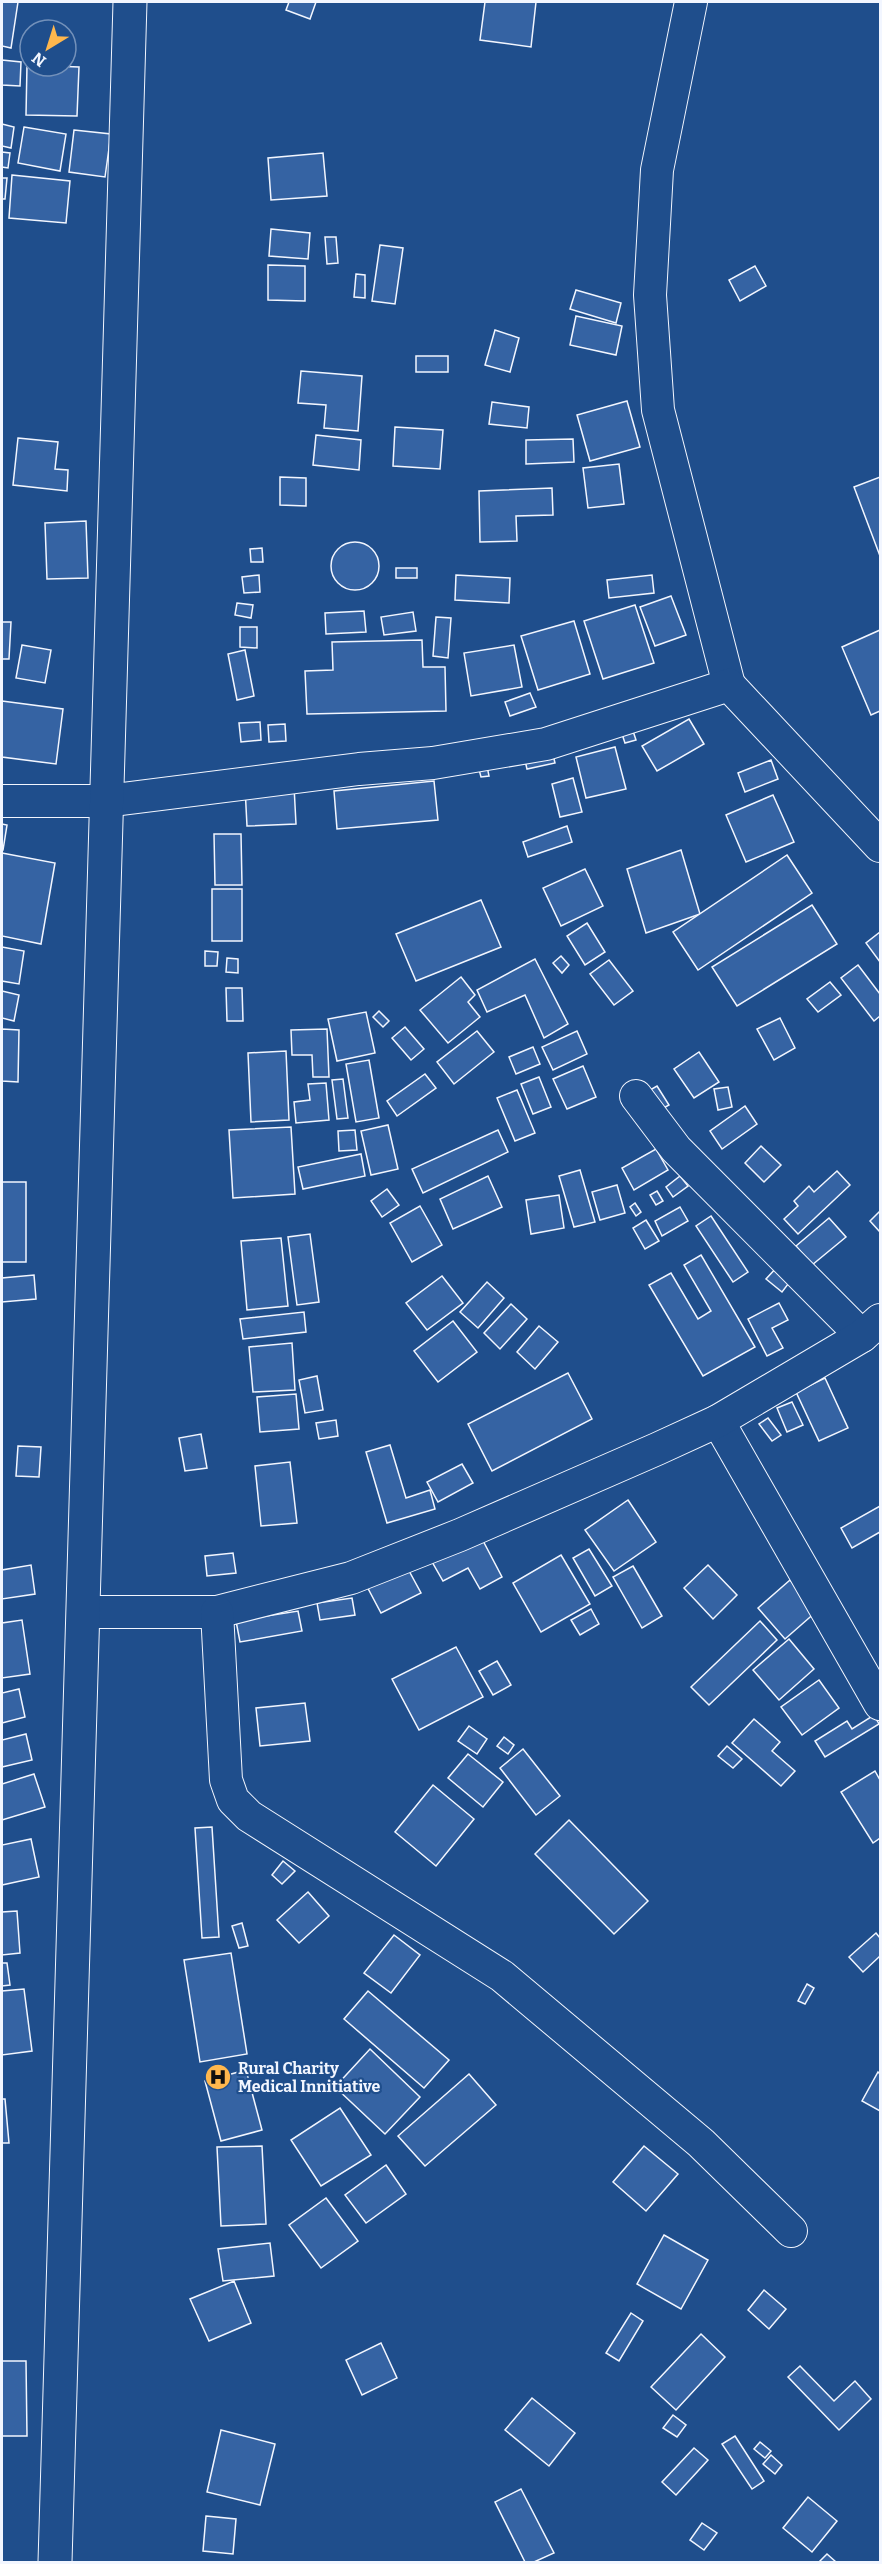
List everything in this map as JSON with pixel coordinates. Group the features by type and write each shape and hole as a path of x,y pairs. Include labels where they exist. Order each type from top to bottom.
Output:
{"main road":[{"path":"55,2562 130,2"}],"street":[{"path":"691,2 657,170 650,295 658,410 729,685 880,846"},
{"path":"2,801 106,801 433,763 546,744 729,685"},
{"path":"82,1612 217,1612 351,1578 460,1535 718,1420 871,1328 676,1149 636,1096"},
{"path":"718,1420 880,1704"},
{"path":"217,1612 226,1780 233,1800 249,1816 502,1977 701,2143 791,2231"}],"building":[{"path":"2,2 18,2 11,48 2,46"},
{"path":"289,2 316,2 310,19 286,10"},
{"path":"485,2 536,2 531,47 480,40"},
{"path":"2,60 18,62 20,86 2,85"},
{"path":"79,67 77,116 26,115 27,78 78,78"},
{"path":"2,124 14,127 11,148 2,146"},
{"path":"24,127 66,134 60,171 18,163"},
{"path":"74,130 111,134 105,177 69,172"},
{"path":"2,152 10,153 8,168 2,167"},
{"path":"323,153 327,196 271,200 268,158"},
{"path":"12,175 70,181 66,223 9,218"},
{"path":"2,178 7,178 5,199 2,199"},
{"path":"271,229 310,233 308,259 269,256"},
{"path":"325,237 336,237 338,263 327,264"},
{"path":"380,245 403,248 395,304 372,301"},
{"path":"268,265 305,266 305,301 268,300"},
{"path":"755,266 766,286 740,301 729,280"},
{"path":"356,274 365,275 365,298 354,297"},
{"path":"576,290 621,303 616,323 570,309"},
{"path":"576,316 622,326 616,355 570,345"},
{"path":"495,330 519,338 510,372 485,365"},
{"path":"416,356 448,356 448,372 416,372"},
{"path":"301,371 362,376 358,431 324,428 326,405 298,403"},
{"path":"627,401 640,447 590,461 577,415"},
{"path":"492,402 529,407 527,428 489,424"},
{"path":"395,427 443,430 440,469 393,466"},
{"path":"316,435 361,440 359,470 313,465"},
{"path":"18,438 58,442 55,469 68,470 67,491 13,485"},
{"path":"573,439 574,462 526,464 526,440"},
{"path":"619,464 624,504 588,508 583,468"},
{"path":"280,477 306,478 306,506 280,505"},
{"path":"880,477 880,556 854,487"},
{"path":"552,488 553,515 516,516 517,541 480,542 479,491"},
{"path":"86,521 88,578 47,579 45,523"},
{"path":"355,542 372,549 379,566 372,583 355,590 338,583 331,566 338,549"},
{"path":"262,548 263,562 251,562 250,549"},
{"path":"396,568 417,568 417,578 396,578"},
{"path":"259,575 260,592 244,593 242,577"},
{"path":"456,575 510,578 509,603 455,600"},
{"path":"652,575 654,593 609,598 607,580"},
{"path":"671,596 686,635 655,646 640,607"},
{"path":"237,603 253,605 251,618 235,615"},
{"path":"635,605 654,663 603,679 584,621"},
{"path":"364,611 366,632 326,634 325,613"},
{"path":"413,612 416,631 384,635 381,617"},
{"path":"436,617 451,618 448,658 433,656"},
{"path":"574,621 590,674 538,690 521,636"},
{"path":"2,622 11,622 9,659 2,659"},
{"path":"240,627 257,627 257,648 240,647"},
{"path":"880,630 880,711 871,715 842,647"},
{"path":"422,640 423,667 445,667 446,711 307,714 305,671 333,670 332,642"},
{"path":"22,645 51,650 45,683 16,678"},
{"path":"514,645 522,687 471,696 464,653"},
{"path":"245,650 254,696 237,700 228,654"},
{"path":"530,693 536,707 510,716 505,702"},
{"path":"2,701 63,709 56,764 2,757"},
{"path":"689,719 704,744 657,771 642,746"},
{"path":"260,722 261,740 241,742 239,723"},
{"path":"285,724 286,741 269,742 268,725"},
{"path":"632,728 636,740 625,743 621,731"},
{"path":"551,747 555,763 527,769 523,752"},
{"path":"615,747 626,789 586,798 576,757"},
{"path":"771,760 778,779 745,792 738,773"},
{"path":"486,761 489,776 481,777 477,762"},
{"path":"573,778 582,812 560,817 552,784"},
{"path":"434,781 438,820 337,829 334,791"},
{"path":"294,786 296,824 247,826 245,787"},
{"path":"773,795 794,842 746,862 726,815"},
{"path":"2,824 7,825 3,850 2,850"},
{"path":"567,826 572,842 528,857 523,842"},
{"path":"214,834 241,834 242,885 215,885"},
{"path":"681,850 700,914 646,933 627,869"},
{"path":"2,853 55,863 41,944 2,936"},
{"path":"787,855 812,893 698,970 673,932"},
{"path":"585,869 603,906 561,926 543,888"},
{"path":"212,889 242,889 242,941 212,941"},
{"path":"481,900 501,947 416,981 396,934"},
{"path":"812,905 837,944 737,1006 712,967"},
{"path":"587,923 605,952 585,965 567,936"},
{"path":"880,932 880,962 866,943"},
{"path":"2,947 24,951 19,984 2,981"},
{"path":"205,951 218,952 217,966 205,966"},
{"path":"561,956 569,965 562,973 553,963"},
{"path":"227,958 238,959 238,973 226,972"},
{"path":"535,959 568,1024 544,1038 525,995 487,1012 477,990"},
{"path":"609,960 633,991 614,1005 590,974"},
{"path":"858,965 880,994 880,1016 874,1021 841,978"},
{"path":"461,977 475,995 468,1002 480,1017 448,1043 420,1010"},
{"path":"830,982 841,995 818,1012 807,999"},
{"path":"226,988 242,988 243,1021 227,1021"},
{"path":"2,991 19,995 14,1021 2,1018"},
{"path":"379,1011 389,1021 383,1027 373,1017"},
{"path":"366,1012 375,1053 337,1061 328,1019"},
{"path":"780,1018 795,1048 774,1060 757,1029"},
{"path":"405,1027 424,1049 411,1060 392,1038"},
{"path":"2,1029 19,1030 18,1082 2,1081"},
{"path":"327,1029 329,1077 313,1077 312,1055 292,1055 291,1030"},
{"path":"477,1031 494,1052 454,1084 437,1062"},
{"path":"577,1031 587,1054 553,1070 542,1047"},
{"path":"533,1047 540,1064 516,1074 509,1057"},
{"path":"286,1051 289,1120 251,1122 248,1053"},
{"path":"699,1052 719,1082 694,1098 674,1069"},
{"path":"369,1060 379,1118 356,1122 346,1064"},
{"path":"583,1066 596,1097 567,1109 553,1079"},
{"path":"425,1074 436,1088 397,1116 387,1101"},
{"path":"539,1077 551,1107 533,1114 521,1084"},
{"path":"343,1079 348,1118 337,1119 332,1080"},
{"path":"326,1083 329,1120 296,1123 294,1102 310,1100 308,1084"},
{"path":"657,1086 669,1105 655,1113 643,1094"},
{"path":"728,1087 732,1107 718,1110 714,1089"},
{"path":"517,1090 535,1133 515,1141 497,1098"},
{"path":"745,1106 757,1124 722,1149 710,1131"},
{"path":"388,1125 398,1169 371,1175 361,1131"},
{"path":"291,1127 295,1194 233,1198 229,1130"},
{"path":"355,1130 357,1150 339,1151 338,1131"},
{"path":"498,1130 508,1152 423,1193 412,1169"},
{"path":"761,1146 781,1165 764,1182 745,1163"},
{"path":"656,1149 668,1170 634,1190 622,1168"},
{"path":"361,1154 365,1176 303,1189 298,1167"},
{"path":"580,1170 595,1222 574,1227 559,1176"},
{"path":"837,1171 850,1185 798,1234 784,1219 798,1206 794,1201 809,1186 814,1192"},
{"path":"488,1176 502,1207 453,1229 440,1199"},
{"path":"680,1176 688,1186 673,1197 666,1187"},
{"path":"2,1182 26,1182 26,1262 2,1262"},
{"path":"617,1185 625,1213 600,1220 592,1192"},
{"path":"387,1189 399,1205 382,1217 371,1201"},
{"path":"657,1191 663,1201 656,1205 650,1195"},
{"path":"559,1195 564,1228 531,1234 526,1200"},
{"path":"635,1203 641,1212 636,1216 630,1207"},
{"path":"420,1206 442,1245 412,1262 390,1223"},
{"path":"680,1207 688,1221 662,1236 655,1221"},
{"path":"880,1211 880,1232 870,1221"},
{"path":"711,1216 748,1272 733,1282 696,1226"},
{"path":"829,1218 846,1237 812,1265 796,1246"},
{"path":"646,1220 659,1241 645,1249 633,1228"},
{"path":"310,1234 319,1302 297,1305 288,1237"},
{"path":"281,1238 288,1306 247,1310 241,1241"},
{"path":"701,1255 755,1347 703,1376 649,1285 671,1273 698,1319 711,1311 684,1265"},
{"path":"777,1267 792,1279 782,1292 766,1279"},
{"path":"34,1275 36,1299 2,1302 2,1278"},
{"path":"442,1276 463,1303 427,1330 406,1303"},
{"path":"487,1282 504,1298 478,1328 460,1312"},
{"path":"779,1303 788,1320 772,1328 783,1348 767,1356 748,1319"},
{"path":"511,1304 527,1319 500,1349 484,1333"},
{"path":"304,1312 306,1332 243,1339 240,1319"},
{"path":"453,1321 477,1352 438,1382 414,1351"},
{"path":"539,1326 558,1342 535,1369 517,1352"},
{"path":"292,1343 295,1390 253,1392 249,1347"},
{"path":"568,1373 592,1419 492,1471 468,1424"},
{"path":"317,1376 323,1410 305,1413 299,1380"},
{"path":"825,1378 848,1428 819,1441 796,1392"},
{"path":"296,1394 299,1429 260,1432 257,1397"},
{"path":"792,1402 803,1425 787,1432 777,1408"},
{"path":"768,1418 781,1435 772,1441 759,1424"},
{"path":"336,1420 338,1436 319,1439 316,1423"},
{"path":"201,1434 207,1468 185,1471 179,1438"},
{"path":"390,1445 406,1498 430,1490 435,1509 387,1523 366,1452"},
{"path":"18,1446 41,1447 39,1477 16,1476"},
{"path":"290,1462 297,1523 261,1526 255,1466"},
{"path":"462,1464 473,1483 438,1502 427,1482"},
{"path":"628,1500 656,1542 614,1571 585,1530"},
{"path":"880,1506 880,1532 852,1548 841,1528"},
{"path":"480,1535 502,1577 480,1589 468,1568 443,1581 431,1560"},
{"path":"589,1549 612,1586 595,1596 573,1558"},
{"path":"233,1553 236,1573 207,1576 205,1556"},
{"path":"561,1555 590,1604 541,1632 513,1583"},
{"path":"402,1558 421,1593 381,1613 363,1579"},
{"path":"31,1565 35,1594 2,1599 2,1570"},
{"path":"708,1565 737,1595 713,1619 684,1588"},
{"path":"633,1566 662,1616 642,1628 613,1577"},
{"path":"790,1580 817,1611 785,1639 758,1608"},
{"path":"352,1598 355,1615 320,1620 317,1603"},
{"path":"591,1609 599,1624 580,1635 571,1620"},
{"path":"298,1611 302,1631 240,1642 236,1621"},
{"path":"22,1620 30,1674 2,1678 2,1623"},
{"path":"760,1621 777,1640 709,1705 691,1687"},
{"path":"789,1639 814,1669 779,1700 753,1670"},
{"path":"456,1647 483,1697 419,1730 392,1679"},
{"path":"497,1661 511,1685 493,1695 479,1671"},
{"path":"819,1680 839,1708 802,1735 781,1707"},
{"path":"19,1689 25,1717 2,1723 2,1693"},
{"path":"305,1703 310,1741 260,1746 256,1708"},
{"path":"874,1715 879,1724 825,1757 815,1741 847,1721 852,1729"},
{"path":"754,1719 780,1742 772,1751 795,1771 781,1786 732,1743"},
{"path":"469,1726 487,1739 477,1754 458,1741"},
{"path":"26,1734 32,1760 2,1767 2,1740"},
{"path":"504,1737 514,1745 508,1754 497,1746"},
{"path":"727,1746 742,1759 733,1768 718,1756"},
{"path":"523,1749 560,1796 536,1815 500,1768"},
{"path":"468,1754 503,1782 483,1807 448,1778"},
{"path":"875,1771 880,1780 880,1838 873,1843 841,1792"},
{"path":"34,1774 45,1807 2,1820 2,1784"},
{"path":"433,1785 474,1819 436,1866 395,1832"},
{"path":"569,1820 648,1901 614,1934 535,1854"},
{"path":"212,1827 219,1937 202,1938 195,1828"},
{"path":"31,1839 39,1877 2,1885 2,1845"},
{"path":"283,1861 295,1871 282,1884 272,1875"},
{"path":"308,1892 329,1916 299,1943 277,1920"},
{"path":"17,1911 20,1953 2,1955 2,1912"},
{"path":"242,1923 248,1946 239,1948 232,1926"},
{"path":"876,1933 880,1938 880,1956 863,1972 849,1957"},
{"path":"394,1935 420,1955 391,1993 364,1973"},
{"path":"231,1953 247,2054 200,2062 184,1960"},
{"path":"2,1963 7,1963 10,1985 2,1986"},
{"path":"807,1984 814,1988 805,2004 798,2001"},
{"path":"24,1989 32,2051 2,2055 2,1991"},
{"path":"368,1991 449,2060 424,2088 344,2019"},
{"path":"370,2049 420,2097 385,2134 335,2087"},
{"path":"246,2070 262,2130 221,2141 205,2081"},
{"path":"878,2072 880,2074 880,2111 862,2101"},
{"path":"469,2074 496,2105 425,2166 398,2136"},
{"path":"2,2099 5,2099 9,2143 2,2143"},
{"path":"340,2108 371,2155 321,2186 291,2140"},
{"path":"262,2146 266,2224 221,2226 217,2147"},
{"path":"644,2146 678,2174 646,2211 613,2182"},
{"path":"386,2165 406,2194 366,2223 345,2195"},
{"path":"326,2198 358,2241 321,2268 289,2225"},
{"path":"664,2235 708,2260 681,2309 637,2284"},
{"path":"270,2243 274,2276 223,2281 218,2249"},
{"path":"234,2281 251,2323 209,2341 190,2299"},
{"path":"764,2290 786,2309 769,2329 748,2310"},
{"path":"631,2313 643,2321 619,2361 606,2353"},
{"path":"701,2334 725,2357 676,2410 651,2387"},
{"path":"381,2343 397,2378 362,2395 346,2360"},
{"path":"2,2361 26,2361 27,2436 2,2436"},
{"path":"800,2366 834,2401 855,2381 871,2399 839,2430 788,2377"},
{"path":"532,2398 575,2433 549,2466 505,2430"},
{"path":"673,2415 686,2425 677,2437 663,2428"},
{"path":"221,2430 275,2444 260,2505 207,2492"},
{"path":"735,2436 764,2481 752,2489 722,2444"},
{"path":"760,2442 771,2451 765,2458 754,2449"},
{"path":"694,2448 708,2460 676,2495 662,2482"},
{"path":"771,2455 782,2465 775,2474 763,2464"},
{"path":"521,2489 554,2553 534,2562 525,2562 495,2502"},
{"path":"808,2497 837,2521 812,2552 783,2528"},
{"path":"206,2516 236,2519 233,2554 203,2551"},
{"path":"702,2523 717,2533 704,2550 690,2540"},
{"path":"827,2554 836,2562 819,2562"}],"place":[{"name":"Rural Charity Medical Innitiative","path":"218,2077"}]}
